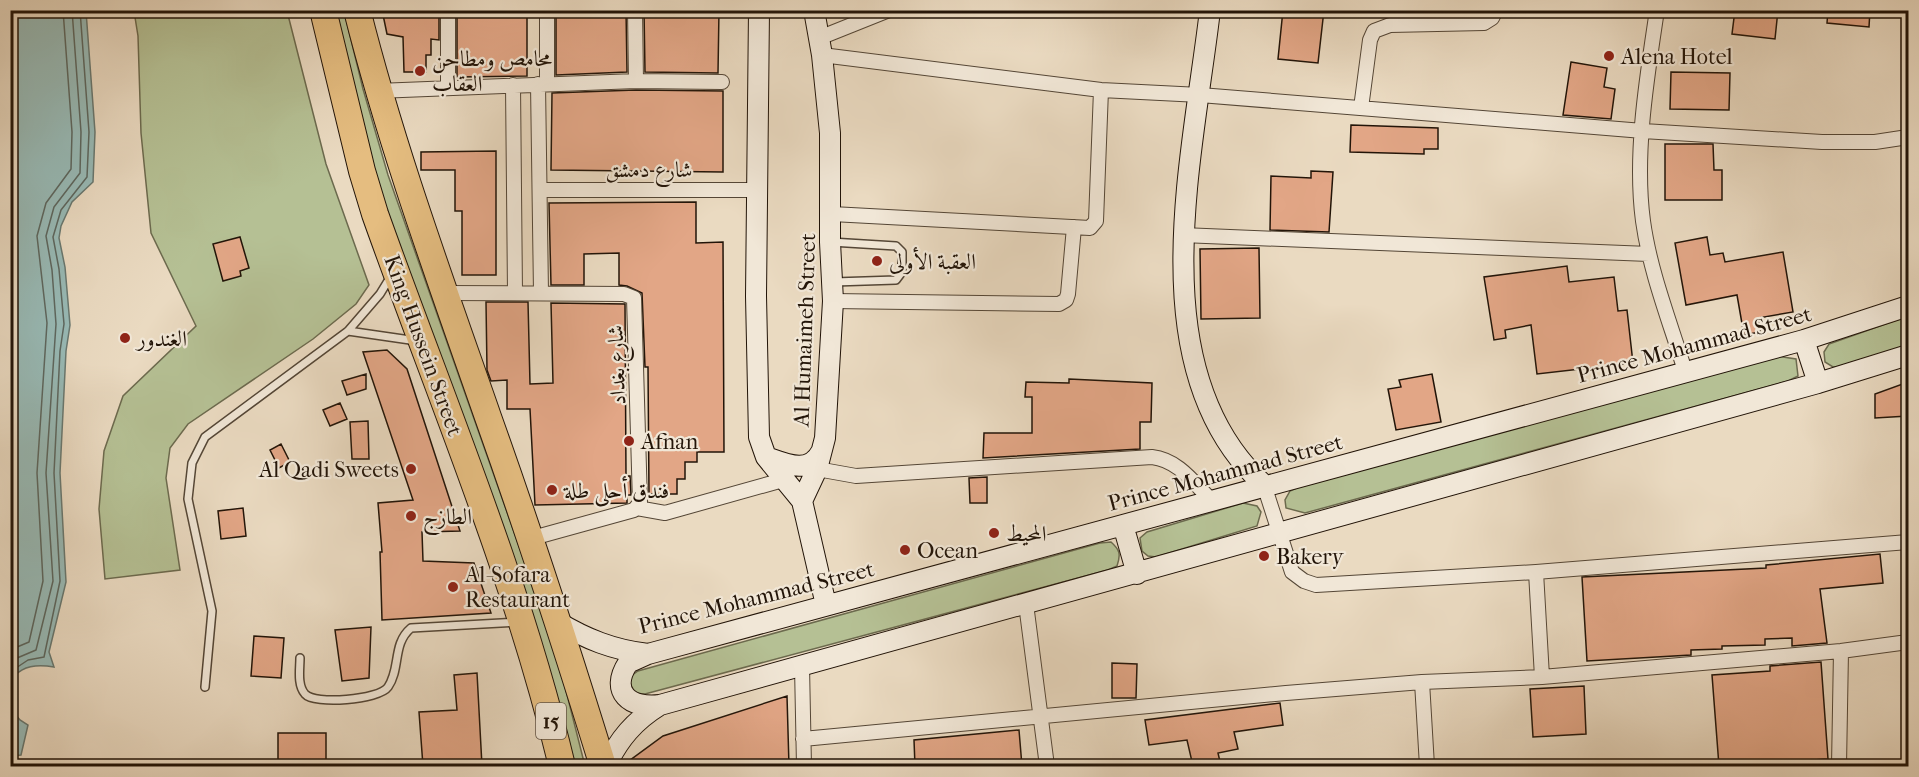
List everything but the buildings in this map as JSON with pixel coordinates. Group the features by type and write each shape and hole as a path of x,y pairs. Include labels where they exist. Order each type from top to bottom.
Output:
{"highway":[{"name":"King Hussein Street","path":"323,10 362,171 375,214 424,342 522,622 539,675 561,766"},
{"name":"King Hussein Street","path":"357,10 377,91 412,202 605,766"},
{"path":"375,214 412,202"}],"main road":[{"name":"Al Humaimeh Street","path":"759,10 757,190 759,437 766,457 802,501 817,469 828,418 832,292 830,133 821,46 814,10"},
{"path":"1210,10 1182,235 1182,291 1198,373 1218,426 1234,453 1264,485"},
{"name":"Prince Mohammad Street","path":"556,621 581,636 613,649 648,654 1804,340 1908,306"},
{"path":"1804,340 1818,383"},
{"path":"648,654 628,663 620,682 623,693 629,701 639,706 660,705 1137,574 1818,383 1908,355"},
{"path":"766,457 797,467 806,466 813,463 823,448"},
{"path":"802,501 826,605"},
{"path":"1124,525 1137,574"},
{"path":"605,766 629,730 641,717 660,705"}],"street":[{"path":"448,10 448,88"},
{"path":"540,293 542,83 547,10"},
{"path":"635,10 636,81"},
{"path":"821,46 889,10"},
{"path":"1361,108 1370,40 1374,31 1390,25 1484,23 1492,18 1496,10"},
{"path":"1657,10 1643,131 1640,187 1649,254 1685,372"},
{"path":"821,46 1101,90 1200,95 1643,131 1822,142 1875,142 1908,137"},
{"path":"377,91 542,83 722,82"},
{"path":"513,85 515,293"},
{"path":"832,214 1090,228 1096,221 1101,90"},
{"name":"شارع دمشق","path":"540,190 757,190"},
{"path":"832,292 1059,304 1066,300 1068,294 1074,227"},
{"path":"1182,235 1649,254"},
{"name":"شارع بغداد","path":"445,293 624,294 634,298 640,498 637,508"},
{"path":"817,469 856,476 1152,457 1162,458 1176,465 1211,500"},
{"path":"529,539 637,508 665,513 783,480"},
{"path":"1264,485 1292,572 1304,581 1316,585 1536,572 1908,542"},
{"path":"1536,572 1542,677"},
{"path":"1026,604 1047,766"},
{"path":"803,740 1422,682 1542,677 1841,651 1908,642"},
{"path":"1834,766 1841,651"},
{"path":"802,666 804,766"},
{"path":"1422,682 1427,766"}],"lane":[{"path":"830,242 896,246 902,252 902,272 896,280 832,292"},
{"path":"205,687 212,611 188,499 192,463 205,437 348,331 380,294 395,269"},
{"path":"348,331 424,342"},
{"path":"300,658 300,686 305,694 314,701 369,697 382,693 388,687 398,646 403,635 411,628 522,622"}],"green space":[{"path":"134,11 287,11 326,164 369,285 356,304 313,339 188,424 170,448 166,478 180,570 105,579 99,509 104,451 123,396 196,326 151,233 141,133 138,36"},
{"path":"331,11 344,11 363,89 388,175 556,651 585,766 570,766 374,174"},
{"path":"1908,316 1908,345 1844,366 1833,367 1825,362 1824,352 1829,344"},
{"path":"1777,356 1796,359 1798,376 1788,381 1305,513 1286,508 1285,500 1290,491 1299,487"},
{"path":"1243,503 1257,506 1261,512 1257,526 1156,557 1148,556 1142,551 1140,538 1147,532"},
{"path":"1111,542 1119,552 1119,558 1117,566 1108,570 645,694 632,693 628,678 638,671 1100,543"}],"water":[{"path":"11,10 86,11 95,132 93,182 72,202 61,226 59,238 65,267 70,325 66,351 60,473 66,582 49,652 54,667 29,667 14,676 11,682"},
{"path":"10,708 20,720 28,725 21,755 11,756"}],"place":[{"name":"Alena Hotel","path":"1609,56"},
{"name":"محامص ومطاحن العقاب","path":"420,71"},
{"name":"العقبة الأولى","path":"877,261"},
{"name":"الغندور","path":"125,338"},
{"name":"Afnan","path":"629,441"},
{"name":"Al Qadi Sweets","path":"411,469"},
{"name":"فندق أحلى طلة","path":"552,490"},
{"name":"الطازج","path":"411,516"},
{"name":"المحيط","path":"994,533"},
{"name":"Ocean","path":"905,550"},
{"name":"Bakery","path":"1264,556"},
{"name":"Al-Sofara Restaurant","path":"453,587"}]}
